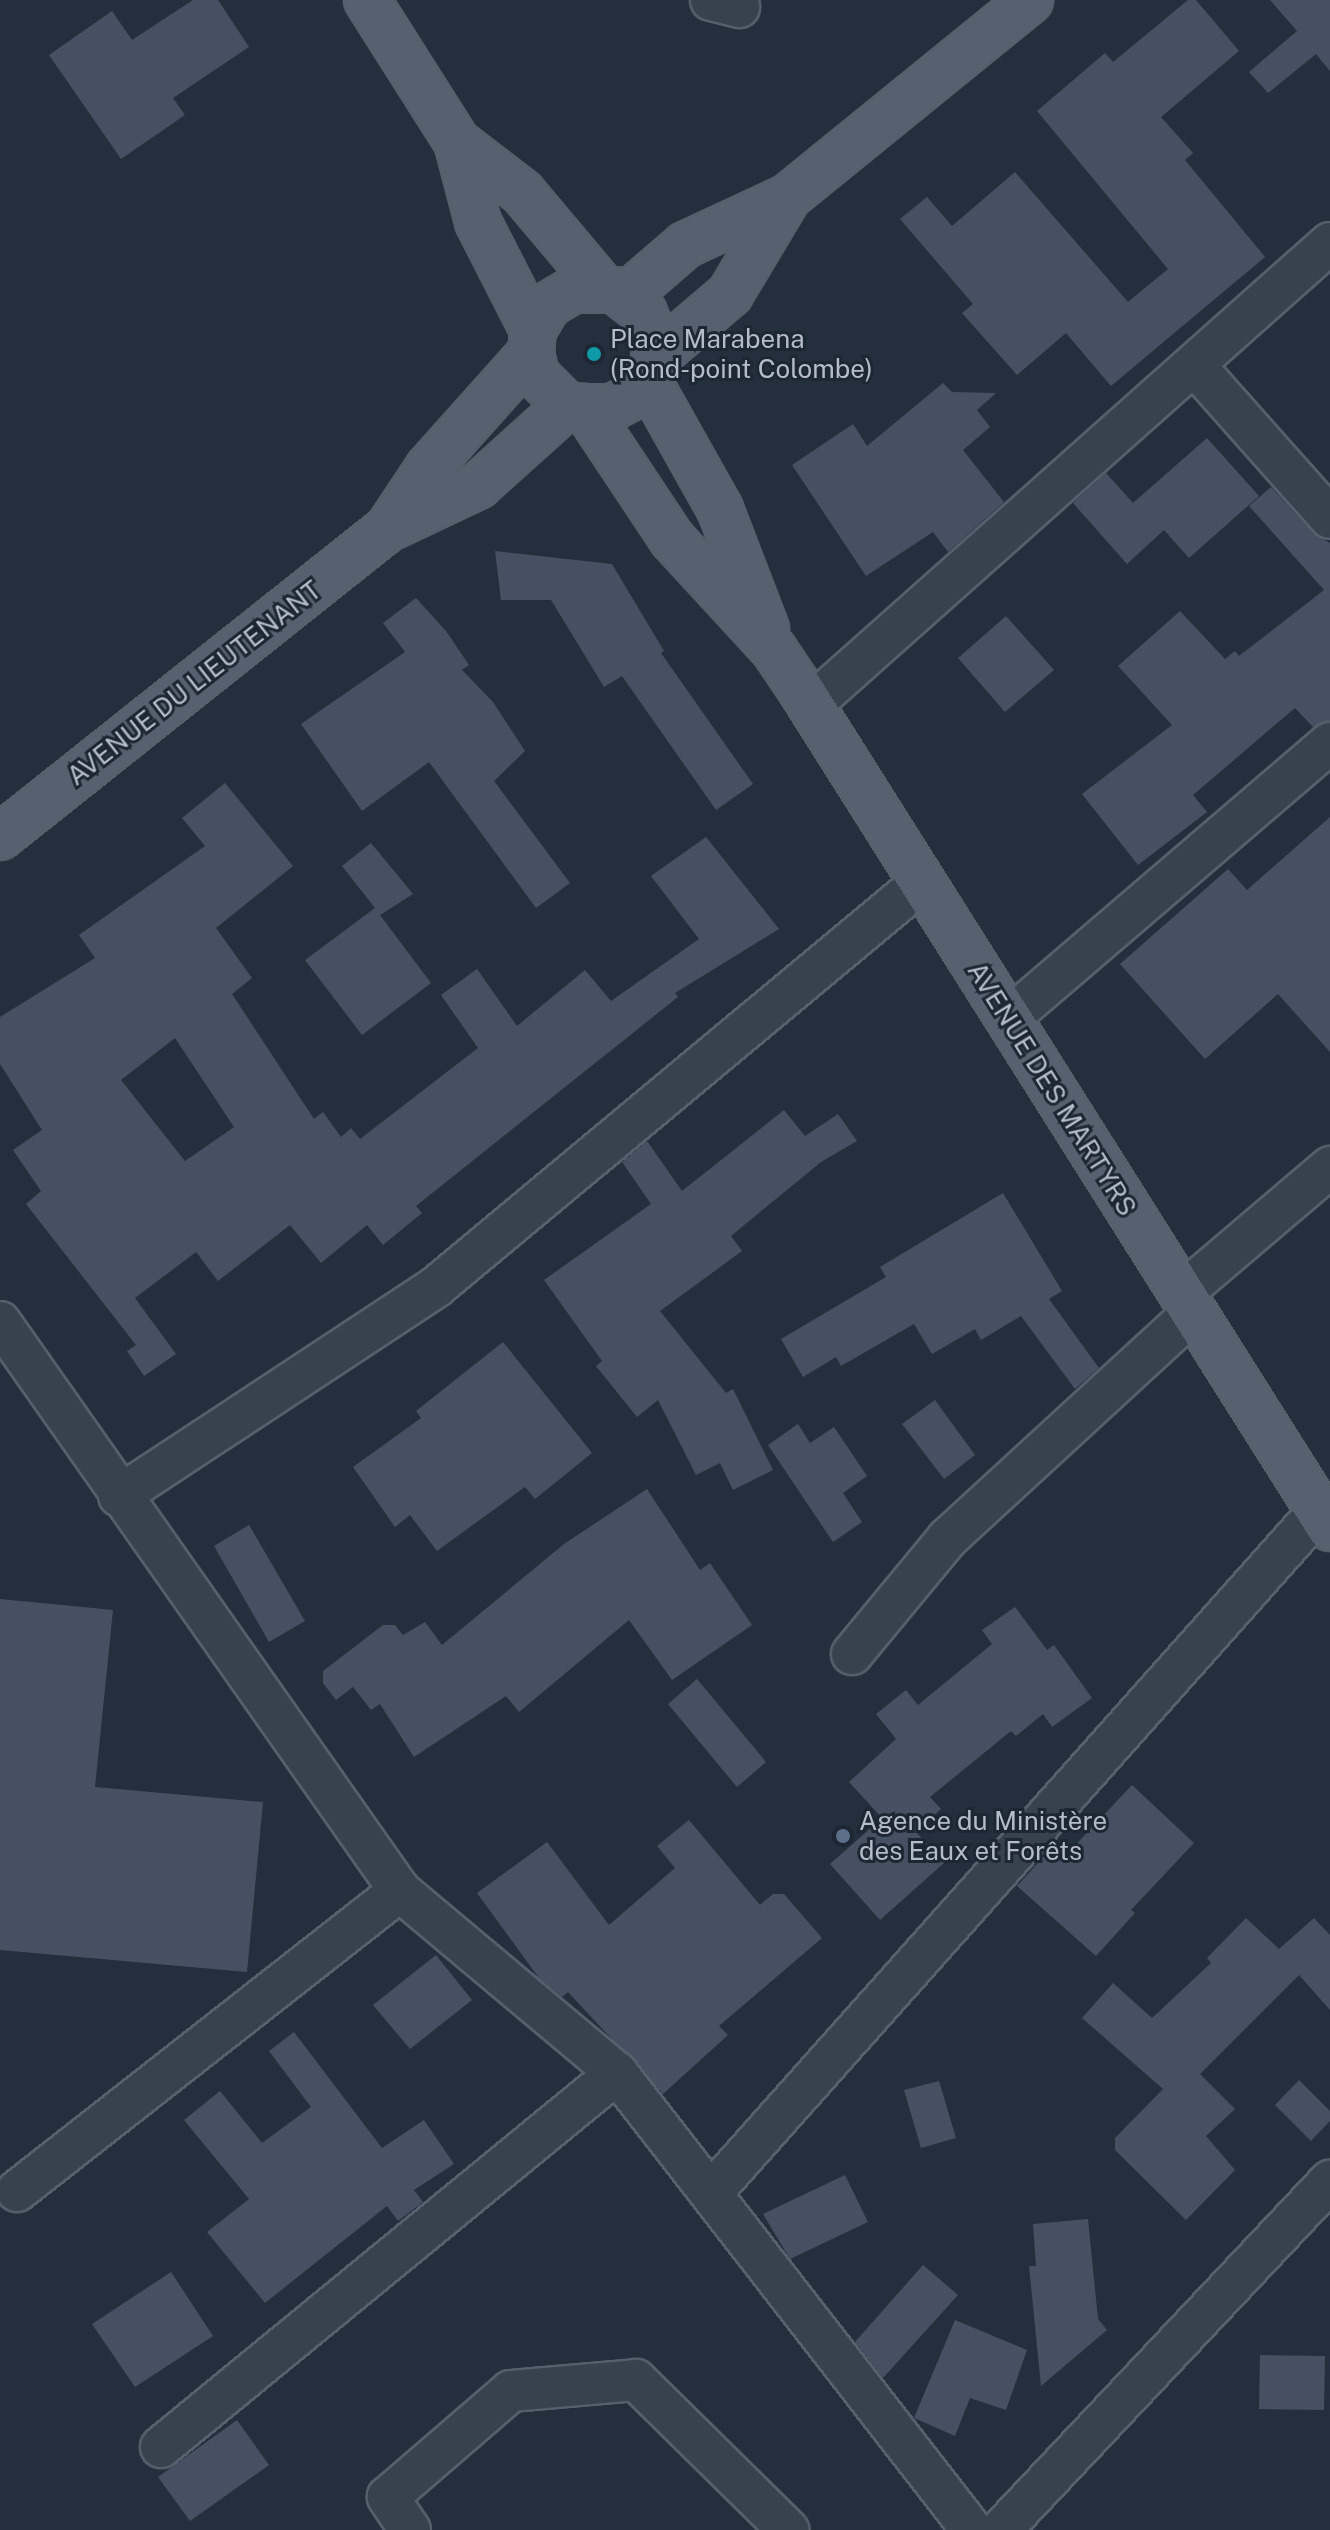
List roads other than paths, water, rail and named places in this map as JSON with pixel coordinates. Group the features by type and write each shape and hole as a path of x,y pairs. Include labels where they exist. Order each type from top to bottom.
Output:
{"main road":[{"path":"367,0 457,142 478,222 532,342 536,375 577,408 611,408 632,397 651,369 730,294 788,197"},
{"path":"532,342 548,305 573,290 614,292 685,245 788,197 1030,0"},
{"path":"457,142 522,192 614,292 649,324 651,369"},
{"name":"AVENUE DU LIEUTENANT","path":"387,529 428,468 532,342"},
{"name":"AVENUE DES MARTYRS","path":"651,369 720,509 774,650"},
{"name":"AVENUE DU LIEUTENANT","path":"0,837 387,529 478,486 577,408"},
{"name":"AVENUE DES MARTYRS","path":"577,408 672,539 774,650 811,705 1324,1520"}],"street":[{"path":"811,705 1330,243"},
{"path":"1195,366 1330,518"},
{"path":"1008,1019 1330,743"},
{"path":"119,1496 437,1286 922,882"},
{"path":"852,1654 947,1539 1330,1167"},
{"path":"0,1322 119,1496 400,1891 617,2073 713,2191 972,2530"},
{"path":"713,2191 1324,1520"},
{"path":"17,2191 400,1891"},
{"path":"161,2447 617,2073"},
{"path":"1001,2530 1330,2181"},
{"path":"410,2530 388,2497 511,2391 636,2380 788,2530"}],"place":[{"name":"Place Marabena (Rond-point Colombe)","path":"594,354"},
{"name":"Agence du Ministère des Eaux et Forêts","path":"843,1836"}]}
